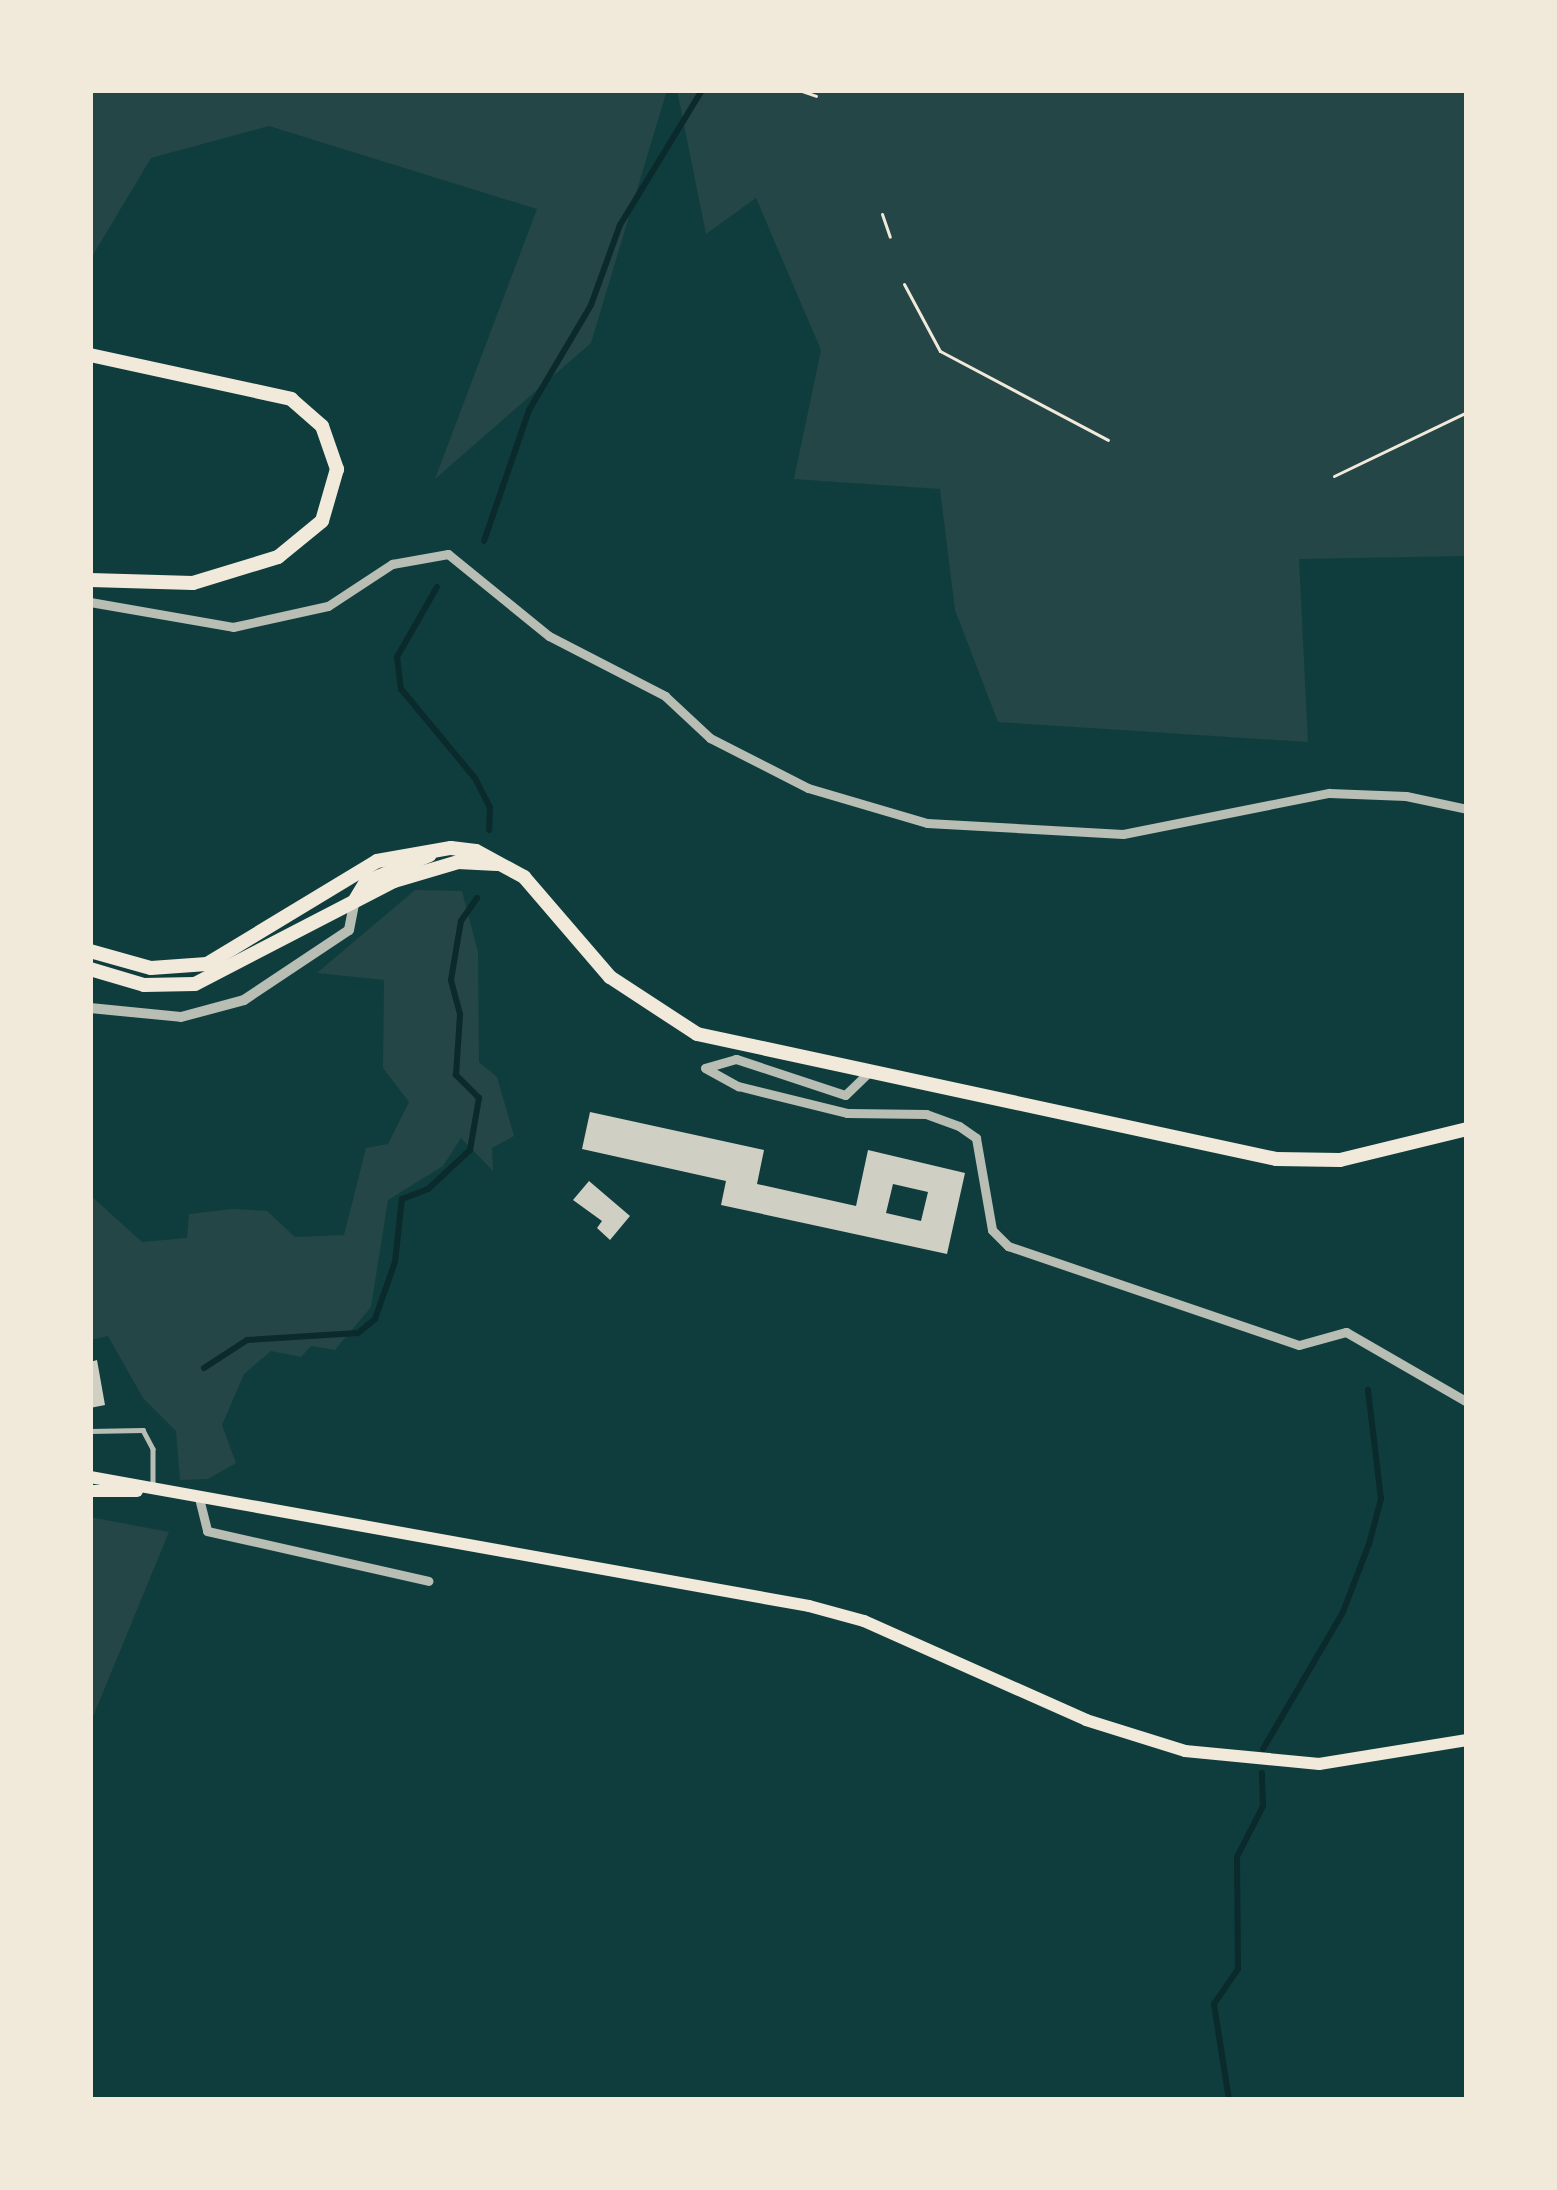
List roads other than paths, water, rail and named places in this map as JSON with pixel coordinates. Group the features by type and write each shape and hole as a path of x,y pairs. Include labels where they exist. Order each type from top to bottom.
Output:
{"main road":[{"path":"90,356 291,399 322,426 337,469 322,521 278,556 193,583 90,580"},
{"path":"355,900 366,882 451,848"},
{"path":"90,951 151,968 207,964 352,875 400,853 451,848 502,864 541,890 610,977 661,1016 698,1034 1276,1160 1340,1160 1467,1129"},
{"path":"90,969 144,985 195,983 355,900 442,866 502,864"},
{"path":"320,897 355,900"},
{"path":"90,1477 864,1621 1086,1720 1185,1751 1319,1764 1467,1740"},
{"path":"90,1491 152,1491"}],"street":[{"path":"90,602 233,627 328,606 392,564 448,554 549,635 665,696 710,738 808,788 927,823 1123,834 1329,793 1406,796 1467,809"},
{"path":"90,1008 181,1017 244,1000 349,930 355,900"},
{"path":"869,1072 845,1095 736,1059 705,1068 738,1086 847,1113 926,1114 959,1126 976,1138 992,1230 1008,1246 1299,1345 1346,1332 1467,1402"},
{"path":"199,1498 207,1531 428,1581"}],"lane":[{"path":"90,1431 143,1430 156,1465 152,1491"}],"waterway":[{"path":"484,541 529,410 591,305 620,225 702,90"},
{"path":"437,587 397,657 401,689 475,778 490,807 489,830"},
{"path":"204,1368 247,1340 358,1333 375,1319 395,1262 402,1199 428,1189 470,1150 479,1098 456,1075 460,1014 451,980 461,921 477,898"},
{"path":"1263,1749 1343,1612 1369,1544 1381,1499 1368,1390"},
{"path":"1229,2100 1214,2004 1238,1969 1237,1857 1263,1806 1262,1773"}]}
